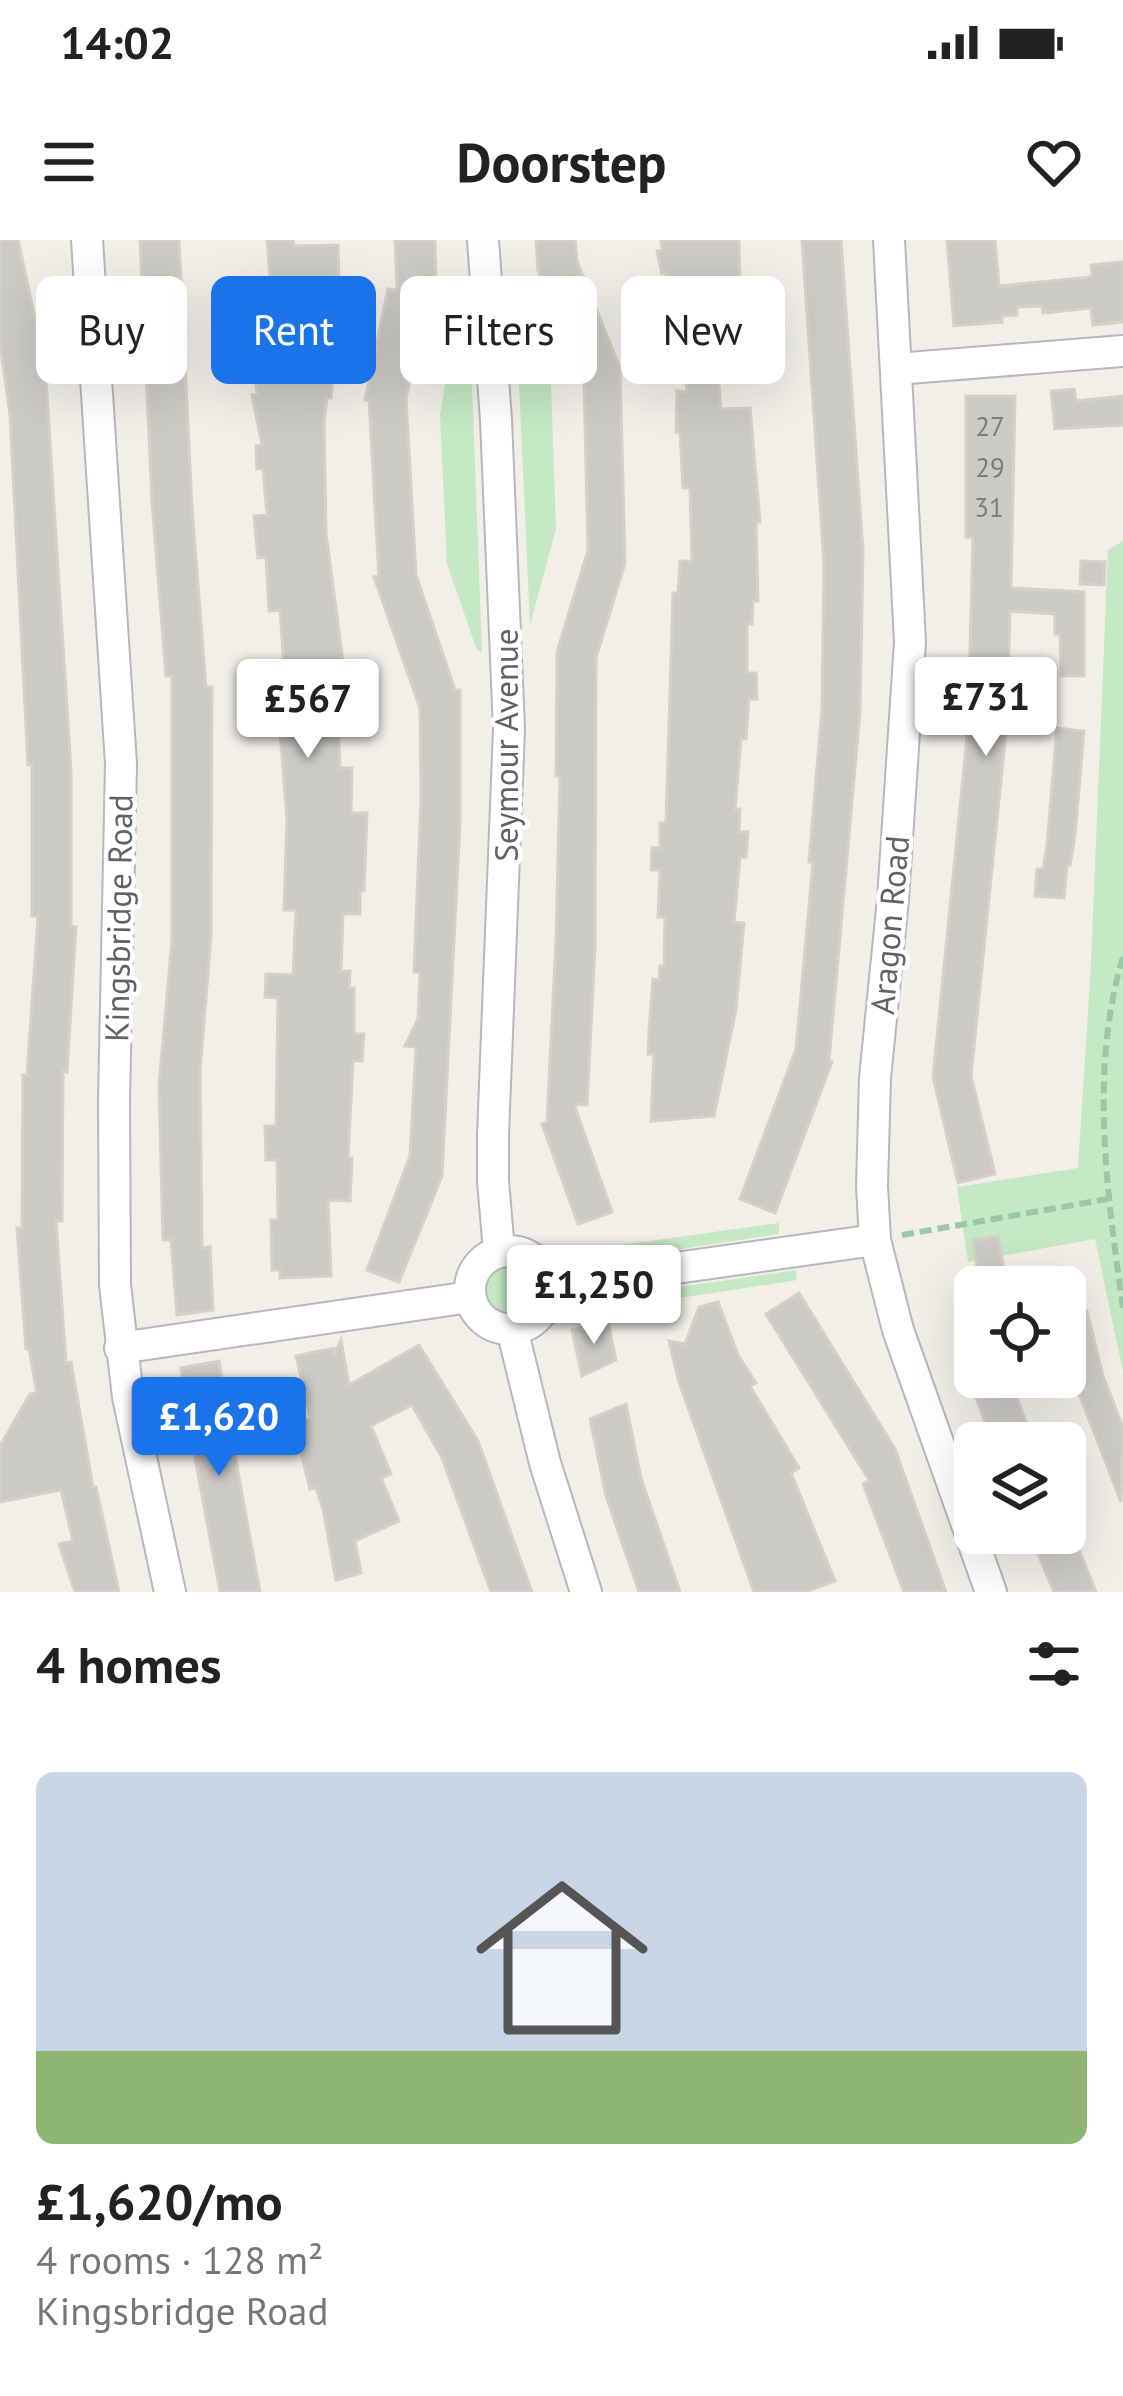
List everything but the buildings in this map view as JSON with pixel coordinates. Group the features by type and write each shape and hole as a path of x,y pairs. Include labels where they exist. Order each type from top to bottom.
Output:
{"street":[{"name":"Kingsbridge Road","path":"86,240 121,764 115,1285 120,1348 170,1592"},
{"name":"Seymour Avenue","path":"483,240 509,728 493,1135 500,1251"},
{"name":"Aragon Road","path":"889,240 910,642 875,1078 875,1240 898,1330 992,1592"},
{"path":"896,369 1123,351"},
{"path":"548,1286 875,1240"},
{"path":"500,1251 526,1254 537,1262 548,1286 543,1310 512,1329 490,1324 473,1308 470,1297 472,1273 488,1255 500,1251"},
{"path":"120,1348 470,1297"},
{"path":"512,1329 545,1462 586,1592"}],"path":[{"path":"1123,957 1106,1051 1108,1199 1123,1308"},
{"path":"875,1240 1108,1199"}],"green space":[{"path":"445,384 472,384 482,653 447,564 440,414"},
{"path":"519,384 551,384 556,529 530,625"},
{"path":"1123,541 1123,1372 1095,1239 968,1262 957,1187 1078,1168 1108,550"},
{"path":"779,1223 779,1234 583,1264 557,1254"},
{"path":"509,1265 526,1272 533,1289 526,1306 509,1313 492,1306 485,1289 492,1272"},
{"path":"796,1270 797,1280 564,1316 582,1301"}]}
